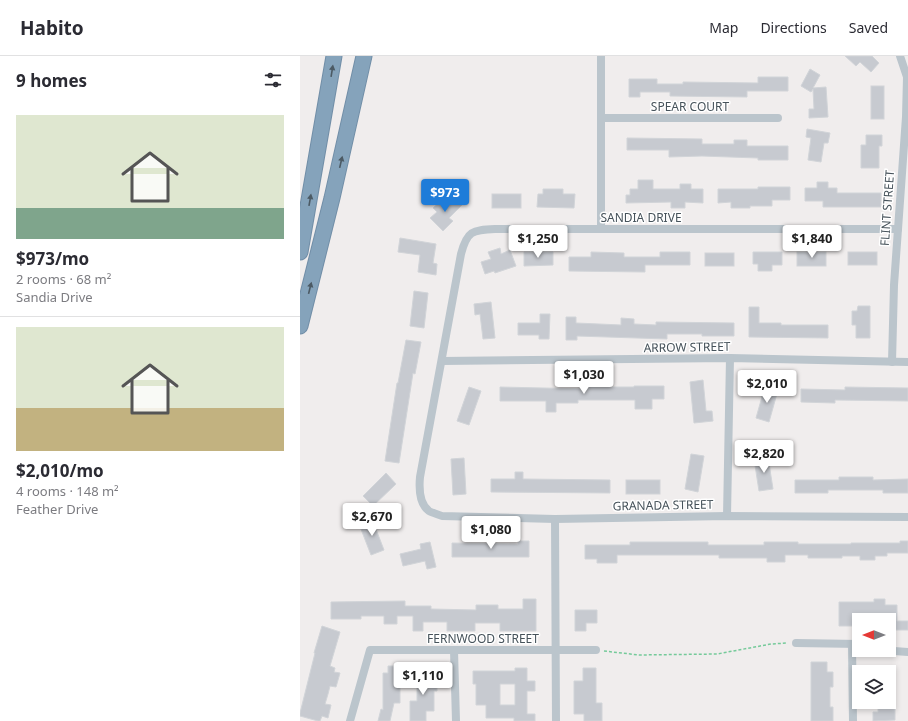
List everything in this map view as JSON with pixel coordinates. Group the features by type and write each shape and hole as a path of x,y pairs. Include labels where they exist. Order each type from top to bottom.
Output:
{"highway":[{"path":"300,252 334,56"},
{"path":"300,326 336,182 364,56"}],"street":[{"path":"601,56 601,229"},
{"name":"FLINT STREET","path":"892,362 894,285 908,77 900,56"},
{"name":"SPEAR COURT","path":"601,118 778,118"},
{"name":"SANDIA DRIVE","path":"423,504 419,491 420,477 461,254 466,238 471,233 477,230 495,229 898,229"},
{"path":"727,516 730,358"},
{"name":"ARROW STREET","path":"442,361 730,358 908,362"},
{"name":"GRANADA STREET","path":"423,504 429,511 442,516 556,519 727,516 908,517"},
{"path":"556,519 556,721"},
{"path":"796,643 852,644"},
{"name":"FERNWOOD STREET","path":"350,721 370,650 596,650"},
{"path":"454,650 456,721"},
{"path":"896,651 908,652"},
{"path":"854,721 855,657"}],"path":[{"path":"596,650 639,654 717,654 771,644 796,643"}],"building":[{"path":"845,56 872,56 879,63 871,72 860,62 856,66"},
{"path":"810,69 820,75 813,88 826,87 828,117 809,118 809,109 814,109 813,89 811,92 801,86"},
{"path":"758,77 788,77 788,91 747,91 747,97 670,96 670,92 640,92 640,97 629,97 629,79 657,79 657,84 683,84 683,82 758,83"},
{"path":"871,86 884,86 884,119 871,119"},
{"path":"807,129 830,133 828,143 824,143 821,162 808,160 811,138 806,137"},
{"path":"866,135 882,135 882,146 879,146 879,168 861,168 861,145 866,145"},
{"path":"627,138 702,139 702,144 734,144 734,140 747,140 747,146 788,146 788,160 758,160 758,158 702,156 669,157 669,150 627,150"},
{"path":"638,180 653,180 653,189 680,189 680,184 691,184 691,189 703,189 703,203 685,202 685,208 671,208 671,202 626,203 626,195 630,195 630,189 638,189"},
{"path":"817,182 828,182 828,188 837,188 837,193 881,193 881,207 823,207 823,201 805,201 805,188 817,188"},
{"path":"758,187 790,187 790,200 772,200 772,206 750,206 750,208 731,208 731,202 718,203 718,189 758,189"},
{"path":"543,189 563,189 563,194 575,194 574,208 537,207 538,194 543,194"},
{"path":"492,194 521,194 521,208 492,208"},
{"path":"453,196 462,205 449,218 453,221 443,231 430,218 437,212 433,208 441,201 444,204"},
{"path":"400,238 436,244 433,263 437,264 436,275 418,272 420,255 398,252"},
{"path":"500,248 501,254 510,250 516,266 495,273 494,271 485,274 481,262 491,259 488,252"},
{"path":"524,252 553,252 553,265 524,266"},
{"path":"591,252 624,253 624,257 660,257 660,252 690,252 690,265 645,265 645,272 569,271 569,257 591,257"},
{"path":"753,252 782,252 782,265 772,265 772,271 758,271 758,264 753,264"},
{"path":"797,252 826,252 826,266 797,266"},
{"path":"848,252 877,252 877,265 848,265"},
{"path":"705,253 734,253 734,266 705,266"},
{"path":"414,291 428,293 424,328 410,326"},
{"path":"491,302 495,338 483,339 480,314 475,315 474,304"},
{"path":"858,306 870,306 870,338 856,338 856,325 852,325 852,311 857,311"},
{"path":"749,307 759,307 759,323 781,323 781,325 828,325 828,338 749,337"},
{"path":"540,314 550,314 549,339 539,339 539,335 518,335 518,323 540,323"},
{"path":"566,317 576,317 576,323 621,325 621,318 634,319 634,324 656,325 656,322 734,323 734,336 667,334 667,339 577,336 577,340 566,340"},
{"path":"406,340 421,342 415,374 413,373 399,463 385,461 397,383"},
{"path":"703,380 706,411 712,411 713,421 694,423 690,382"},
{"path":"664,386 664,399 652,399 652,409 635,409 635,400 578,400 578,403 556,403 556,412 546,412 546,401 500,401 500,387 588,389 588,387"},
{"path":"765,386 778,390 769,422 756,418"},
{"path":"469,387 481,391 469,425 457,421"},
{"path":"845,387 908,388 908,401 835,400 835,403 801,402 801,389 845,390"},
{"path":"691,454 704,456 698,492 685,489"},
{"path":"768,457 773,489 759,491 754,459"},
{"path":"464,458 466,494 453,495 451,459"},
{"path":"515,472 523,472 523,479 610,480 610,493 491,492 491,479 515,479"},
{"path":"386,473 396,484 373,506 363,496"},
{"path":"839,477 873,477 873,480 908,479 908,493 883,493 883,490 828,490 828,493 795,493 795,480 839,480"},
{"path":"626,480 660,480 660,494 626,494"},
{"path":"372,519 384,550 371,555 359,524"},
{"path":"518,541 529,541 529,557 452,557 452,543 518,544"},
{"path":"900,541 908,541 908,553 887,553 887,556 875,556 875,560 860,560 860,556 842,556 842,558 808,558 808,555 785,555 785,562 767,562 767,558 719,558 719,555 617,555 617,563 597,563 597,559 585,559 585,545 630,545 630,542 708,542 708,545 764,545 764,542 798,542 798,544 851,544 900,543"},
{"path":"430,542 436,567 427,569 425,561 403,566 400,554 421,549 420,544"},
{"path":"523,599 536,599 536,631 500,631 500,623 475,623 475,631 447,631 447,622 423,622 423,631 413,631 413,616 397,616 397,624 384,624 384,616 361,616 361,619 331,619 331,602 405,601 405,606 431,606 431,609 476,610 476,605 498,605 498,609 523,609"},
{"path":"874,599 885,599 885,605 897,605 897,621 908,621 908,630 896,630 896,613 852,613 852,626 839,626 839,602 874,602"},
{"path":"575,610 597,610 597,623 586,623 586,631 575,631"},
{"path":"322,626 340,632 330,666 335,668 334,672 340,673 336,687 330,686 325,704 331,705 328,718 322,716 320,721 318,721 300,716 300,713"},
{"path":"811,662 827,662 827,672 833,672 833,687 830,687 830,707 833,707 833,721 811,721"},
{"path":"388,666 400,666 400,703 394,703 390,721 378,721 381,709 383,710 383,673 388,673"},
{"path":"515,668 527,668 527,681 535,681 535,691 527,691 527,714 535,714 535,721 514,721 514,718 486,718 486,705 476,705 476,684 473,684 473,671 515,671","holes":["500,684 515,684 515,705 500,705"]},
{"path":"583,668 596,668 596,703 602,703 602,721 584,721 584,714 574,714 574,681 583,681"},
{"path":"417,670 431,670 431,681 437,681 437,691 434,691 434,711 426,711 426,721 410,721 410,701 417,701"},
{"path":"878,709 895,709 895,720 873,721 873,712 878,712"}]}
